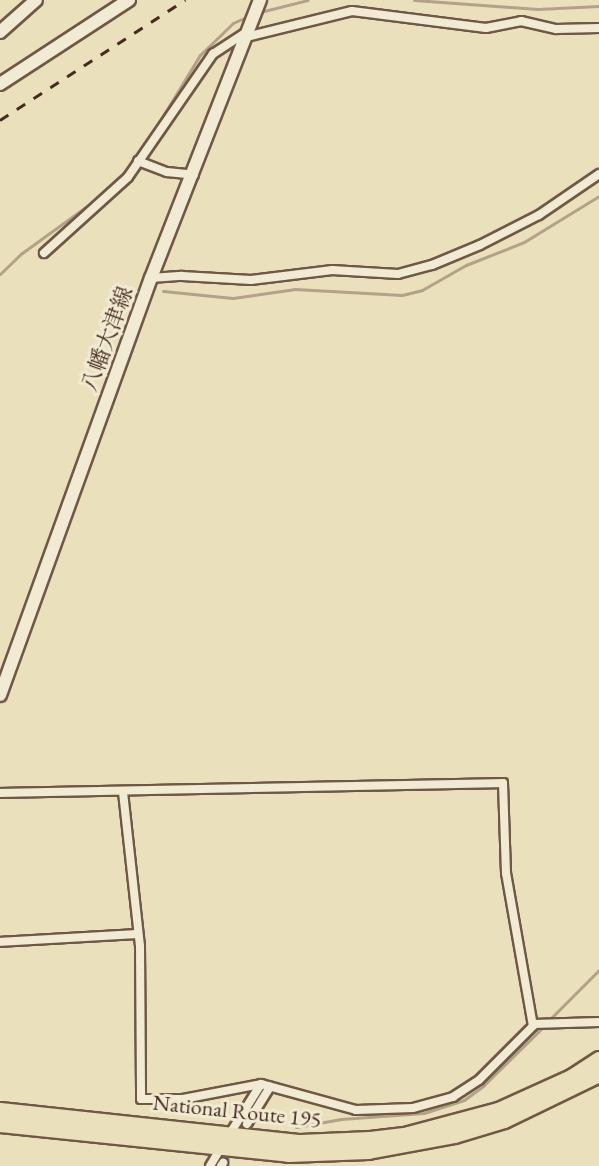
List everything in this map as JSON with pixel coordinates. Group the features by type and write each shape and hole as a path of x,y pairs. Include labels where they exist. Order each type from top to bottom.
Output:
{"highway":[{"name":"National Route 195","path":"0,1110 223,1153 408,1134 498,1110 571,1077 599,1059"},
{"name":"National Route 195","path":"0,1124 223,1153 318,1154 404,1146 504,1120 599,1074"}],"main road":[{"path":"0,33 36,0"},
{"path":"0,84 129,0"},
{"name":"八幡大津線","path":"0,695 3,677 151,278 194,175 260,0"}],"street":[{"path":"44,253 102,203 138,161 213,54 247,34 352,11 486,28 521,21 556,29 599,28"},
{"path":"138,161 167,171 194,175"},
{"path":"151,278 182,276 251,280 332,270 398,274 432,265 480,246 539,215 599,174"},
{"path":"0,793 123,792 501,781 506,873 541,1024"},
{"path":"123,792 138,934 141,1099 183,1099 266,1086 356,1110 422,1106 453,1097 479,1080 541,1024 599,1022"},
{"path":"0,942 138,934"},
{"path":"247,1124 266,1086"},
{"path":"210,1166 223,1153 266,1086"}],"waterway":[{"path":"260,12 308,0"},
{"path":"414,0 538,9 599,6"},
{"path":"141,152 200,55 233,23 249,16"},
{"path":"163,291 233,298 295,289 402,295 422,290 466,265 524,242 599,196"},
{"path":"0,274 22,253 98,198"},
{"path":"548,1021 599,970"},
{"path":"296,1127 341,1119 424,1113 464,1100 483,1086 544,1026"}],"tunnel":[{"path":"223,1163 247,1124"}],"railway":[{"path":"0,120 185,0"}]}
